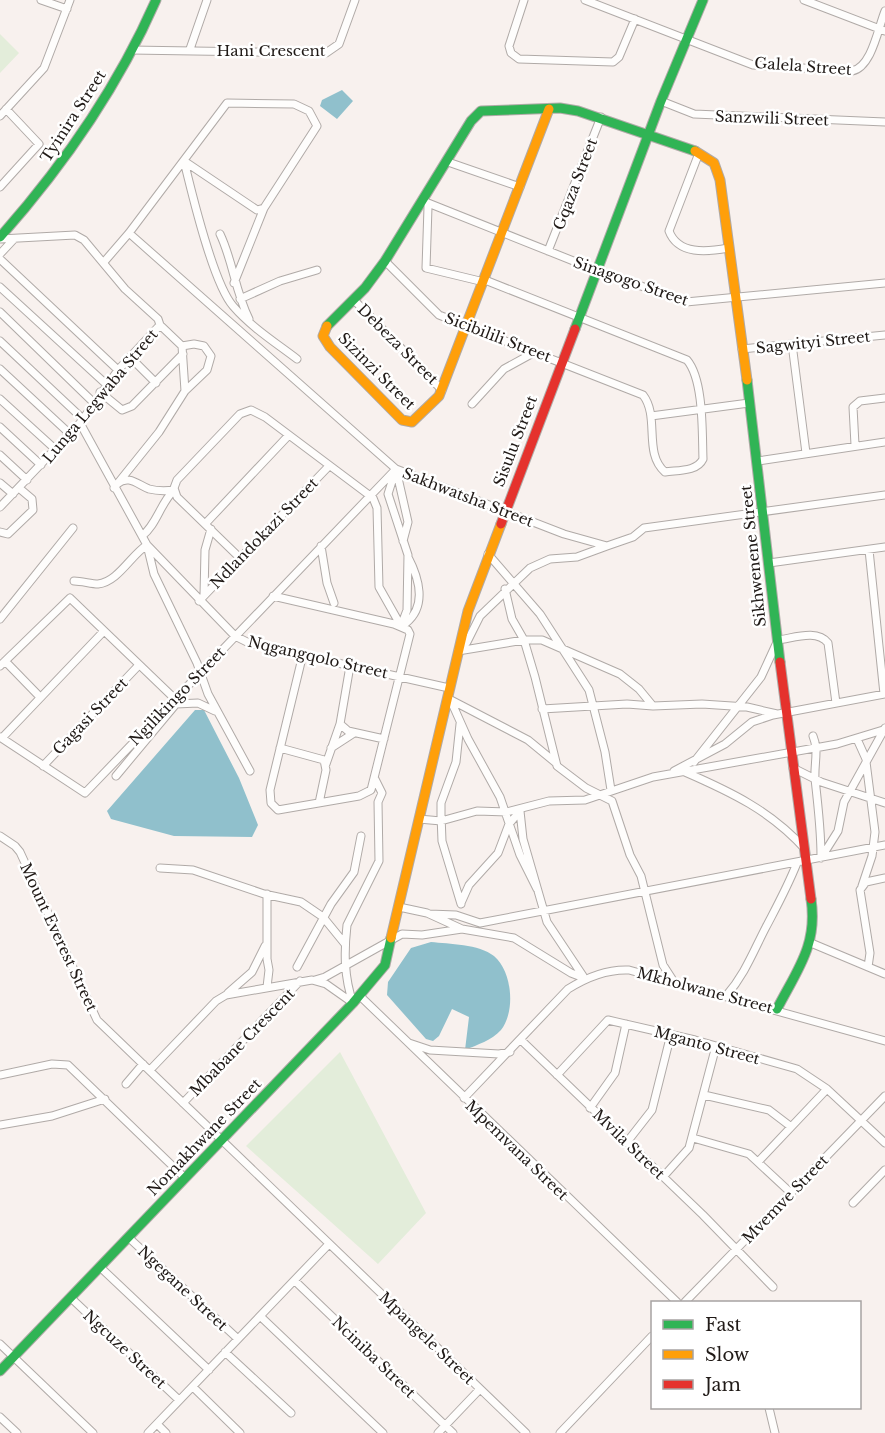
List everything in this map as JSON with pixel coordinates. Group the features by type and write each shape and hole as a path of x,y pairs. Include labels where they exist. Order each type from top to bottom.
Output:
{"street":[{"path":"41,0 67,9"},
{"path":"0,116 44,68 70,0"},
{"name":"Tyinira Street","path":"0,238 43,188 81,135 131,50 156,0"},
{"name":"Hani Crescent","path":"190,49 207,0"},
{"name":"Hani Crescent","path":"131,50 330,52 339,44 355,0"},
{"path":"524,0 509,46 511,53 519,59 613,62 619,57 635,19"},
{"name":"Galela Street","path":"585,0 753,65 852,71 863,66 881,30 885,11"},
{"name":"Sisulu Street","path":"399,907 468,611 661,100 703,0"},
{"path":"804,0 881,30"},
{"name":"Sanzwili Street","path":"661,100 694,114 885,122"},
{"path":"104,262 129,233 227,103 294,104 309,111 317,126 264,208 234,283"},
{"path":"0,187 39,144 6,109"},
{"name":"Sizinzi Street","path":"549,109 442,390 412,422 405,422 325,341 323,332 385,261 425,204 471,121 481,111 549,109 568,109 601,117 649,134"},
{"name":"Gqaza Street","path":"548,251 601,117"},
{"name":"Sikhwenene Street","path":"649,134 699,153 714,164 718,174 764,512 778,640 781,714 791,751 805,849 801,863 814,918 811,943 777,1009"},
{"path":"699,153 669,231 676,242 690,249 698,251 728,248"},
{"path":"184,161 257,210 264,208"},
{"path":"184,161 213,265 223,290 232,305 251,323 297,359"},
{"path":"448,162 520,187"},
{"path":"425,204 426,268 484,281 687,360 694,370 700,410 703,459 700,465 664,472 655,458 651,416 700,410 749,403"},
{"name":"Sinagogo Street","path":"425,204 686,302 885,283"},
{"name":"Sakhwatsha Street","path":"129,233 396,469 564,534 607,546"},
{"path":"220,234 228,250 234,283 251,323"},
{"name":"Lunga Legwaba Street","path":"0,238 75,236 84,240 125,289 158,320 160,325 117,370 82,421 0,507"},
{"path":"0,254 14,239"},
{"path":"0,259 117,370"},
{"name":"Sicibilili Street","path":"385,261 433,310 467,326 637,391 647,400 651,416"},
{"path":"240,298 280,281 317,270"},
{"path":"0,287 106,384"},
{"name":"Debeza Street","path":"353,299 442,390"},
{"path":"0,312 94,402"},
{"path":"160,325 183,350 185,391"},
{"name":"Sagwityi Street","path":"742,349 885,335"},
{"name":"Nqgangqolo Street","path":"0,341 82,421 114,488 147,544 202,598 235,636 249,643 399,676 449,694 514,731 586,788 612,801 645,891 663,965 674,982"},
{"path":"100,392 122,410 132,406 183,350 194,344 204,346 211,356 207,370 185,391 159,432 114,488"},
{"path":"792,344 806,453"},
{"path":"472,404 504,369 535,352"},
{"path":"130,357 156,382"},
{"path":"0,369 70,434"},
{"path":"855,445 853,407 866,400 885,398"},
{"path":"0,399 55,449"},
{"path":"142,536 151,528 166,498 174,490 177,480 246,411 258,412 369,496 377,508 379,587 401,626 410,634 371,790 319,804 284,810 273,807 269,798 303,654"},
{"path":"0,427 41,465"},
{"path":"202,598 208,526 288,436"},
{"path":"758,461 885,442"},
{"path":"0,455 27,480"},
{"name":"Ndlandokazi Street","path":"202,598 329,466"},
{"path":"396,469 408,522 403,541"},
{"path":"273,596 401,626 408,621 421,591 394,521 388,494 396,469"},
{"name":"Ngilikingo Street","path":"43,766 85,793 396,469"},
{"path":"114,488 121,481 132,480 150,489 174,490"},
{"path":"0,483 13,495"},
{"path":"0,532 8,534 33,510 32,499 19,488"},
{"path":"174,490 177,497 240,558"},
{"path":"458,651 467,642 480,616 505,589 530,568 550,558 577,557 633,537 644,528 885,495"},
{"path":"0,619 73,528"},
{"path":"74,580 99,584 113,578 137,551 147,544 154,574 201,671 208,694 250,771"},
{"path":"321,546 327,583 334,603"},
{"path":"769,563 885,548"},
{"path":"669,774 725,744 752,722 781,714 884,694 881,626 869,550"},
{"path":"489,554 565,650 589,690 595,705 611,790"},
{"path":"401,626 406,610 408,555"},
{"path":"505,589 512,619 524,640 556,763"},
{"path":"40,697 3,664 70,598 138,666 175,699"},
{"path":"43,766 1,737 103,632"},
{"path":"694,762 761,677 778,640 817,634 824,638 828,643 837,703"},
{"path":"458,651 524,640 542,640 628,679 653,706"},
{"name":"Gagasi Street","path":"43,766 138,666"},
{"path":"319,804 326,764 340,724 350,666"},
{"path":"449,694 460,723 500,797 509,825 537,889"},
{"path":"116,776 176,704 198,703 217,712"},
{"path":"542,709 595,705 702,704 737,706 781,714"},
{"path":"460,723 456,762 441,803 441,821 442,841 461,904 469,885 498,853 509,825 520,810"},
{"path":"340,724 354,733 384,739"},
{"path":"419,819 441,821 477,811 505,812 549,801 585,800 599,793 669,774 857,739 884,729"},
{"path":"822,858 838,831 844,802 884,729"},
{"path":"331,748 354,733"},
{"path":"813,736 816,747 815,778 820,808 822,858"},
{"path":"857,739 866,760 875,832 873,848 859,897 870,953 868,967"},
{"path":"280,748 320,756 326,764"},
{"path":"793,768 885,802"},
{"path":"684,772 749,801 775,820 805,849"},
{"path":"356,1000 345,978 345,944 347,925 378,861 378,802 382,793 375,779"},
{"path":"520,810 523,839 544,911 554,935 585,978"},
{"name":"Mount Everest Street","path":"0,836 20,852 88,994 97,1020 221,1141"},
{"path":"297,967 323,917 354,872 361,836"},
{"path":"399,907 429,914 456,915 480,923 885,845"},
{"path":"726,996 750,964 766,928 781,904 801,863"},
{"path":"160,868 194,870 267,894 301,902 323,917 345,944"},
{"path":"862,886 866,882 885,878"},
{"path":"267,894 269,970 267,987"},
{"name":"Nomakhwane Street","path":"0,1371 356,1000 385,965 399,907"},
{"path":"429,914 462,929 514,938 571,973 585,978"},
{"path":"312,980 325,977 402,934 422,935 462,929"},
{"path":"226,995 252,972 263,952 267,938"},
{"path":"811,943 885,974"},
{"path":"652,976 663,965"},
{"name":"Mkholwane Street","path":"464,1098 568,989 585,978 620,970 652,976 777,1009 885,1041"},
{"name":"Mbabane Crescent","path":"150,1070 216,1001 226,995 312,980 356,1000"},
{"name":"Mbabane Crescent","path":"183,1103 300,981"},
{"name":"Mpemvana Street","path":"356,1000 406,1042 676,1301"},
{"name":"Mganto Street","path":"557,1075 608,1020 716,1046 797,1069 827,1089 885,1143"},
{"path":"590,1108 615,1072 626,1024"},
{"path":"627,1142 652,1110 671,1035"},
{"name":"Mvila Street","path":"521,1040 773,1287"},
{"path":"406,1042 430,1050 499,1054 510,1052"},
{"path":"663,1177 684,1155 693,1138 716,1046"},
{"path":"0,1075 63,1063 76,1071 185,1178"},
{"path":"126,1084 143,1064"},
{"path":"758,1162 827,1089"},
{"path":"704,1095 769,1110 790,1126"},
{"name":"Mvemve Street","path":"686,1301 885,1095"},
{"path":"0,1125 52,1116 105,1099"},
{"path":"693,1138 741,1151 758,1162 791,1193"},
{"name":"Mpangele Street","path":"221,1141 526,1433"},
{"path":"853,1203 885,1170"},
{"name":"Ngegane Street","path":"128,1237 238,1339"},
{"path":"148,1433 329,1244"},
{"path":"100,1267 209,1370"},
{"name":"Nciniba Street","path":"295,1281 453,1433"},
{"name":"Ngcuze Street","path":"71,1298 179,1400"},
{"path":"260,1316 383,1433"},
{"path":"560,1433 651,1337"},
{"path":"0,1344 93,1433"},
{"path":"225,1352 291,1413"},
{"path":"193,1388 240,1433"},
{"path":"438,1433 480,1389"},
{"path":"769,1409 775,1433"},
{"path":"0,1417 17,1433"},
{"path":"157,1424 166,1433"}],"green space":[{"path":"0,34 19,53 0,73"},
{"path":"340,1052 426,1213 378,1264 246,1146"}],"water":[{"path":"342,90 353,101 337,119 320,106 322,100"},
{"path":"195,710 204,710 239,778 258,825 252,837 174,836 111,819 107,811"},
{"path":"431,942 480,949 494,956 500,963 505,971 510,992 509,1013 501,1030 493,1037 465,1050 469,1017 452,1009 439,1036 433,1041 426,1039 387,995 388,982 411,948"}],"traffic: fast":[{"path":"0,237 46,182 87,125 124,64 156,0"},
{"path":"575,329 661,101 703,0"},
{"path":"327,326 365,288 385,261 471,121 481,111 560,108 578,111 695,151"},
{"path":"747,380 780,662"},
{"path":"777,1009 809,944 811,899"},
{"path":"0,1371 353,1003 385,965 391,938"}],"traffic: slow":[{"path":"327,326 323,336 330,347 402,420 412,422 439,396 549,109"},
{"path":"695,151 714,163 720,180 747,380"},
{"path":"391,938 468,611 501,524"}],"traffic: jam":[{"path":"501,524 575,329"},
{"path":"780,662 811,899"}]}
